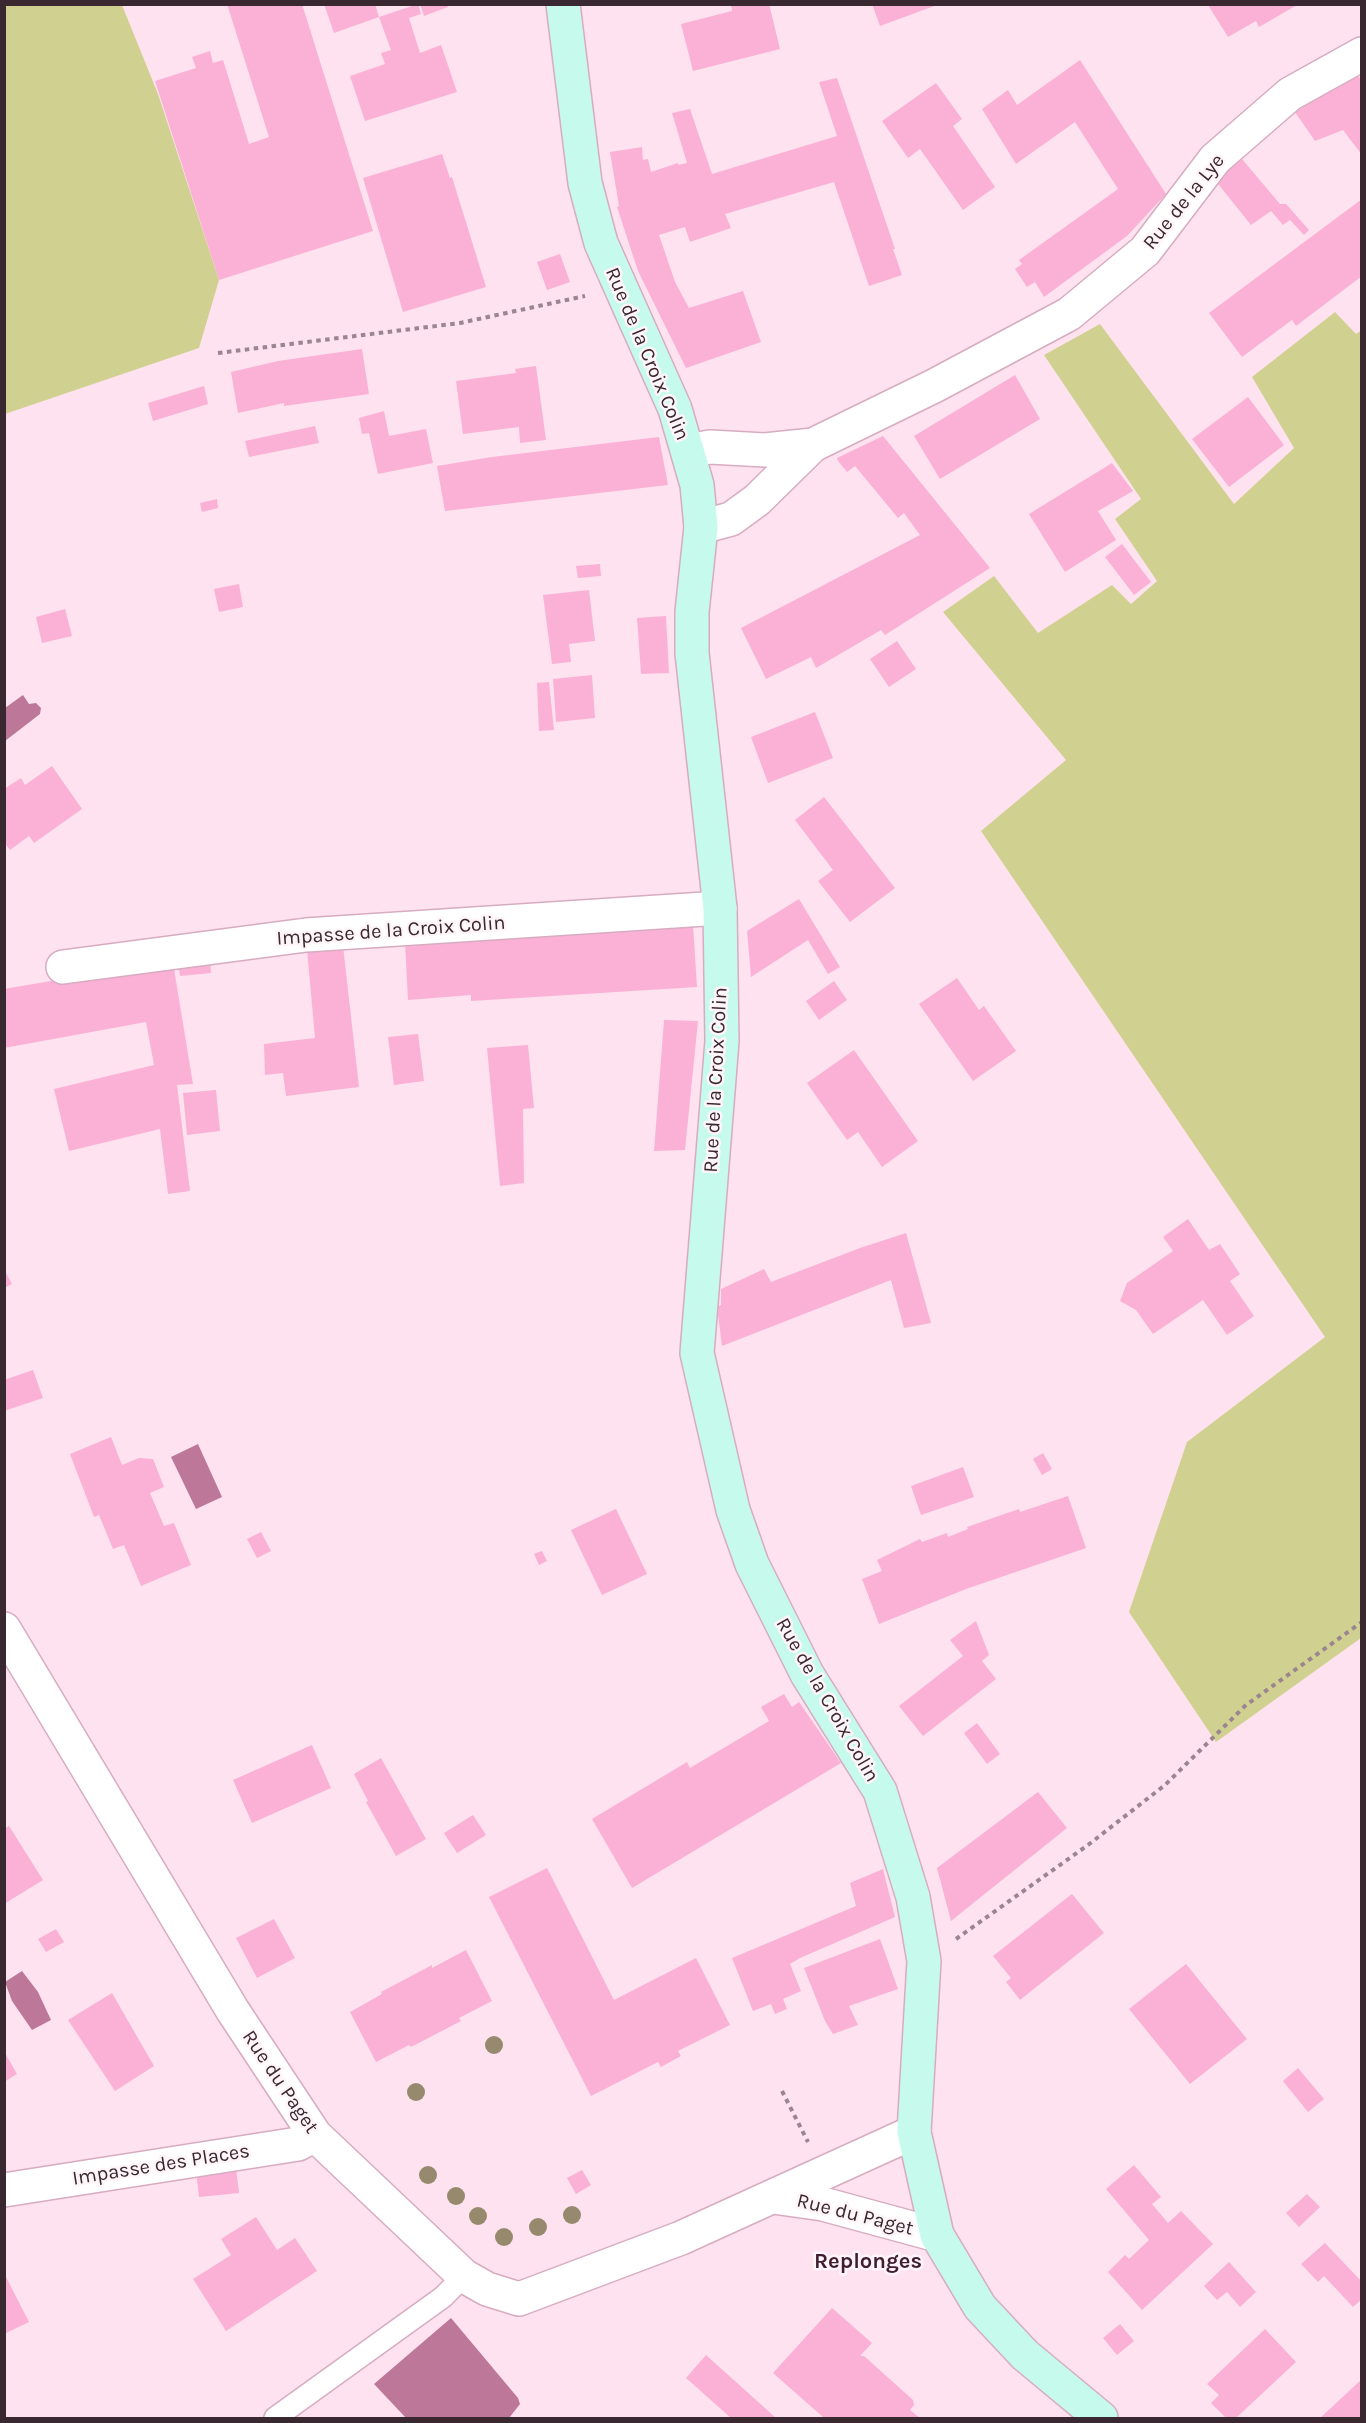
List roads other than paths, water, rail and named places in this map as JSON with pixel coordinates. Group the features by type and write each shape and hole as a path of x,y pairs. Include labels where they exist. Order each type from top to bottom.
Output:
{"street":[{"name":"Rue de la Croix Colin","path":"563,4 585,183 601,243 618,286 675,409 697,485 701,527 692,612 692,653 720,908 722,1041 697,1353 733,1510 752,1564 807,1674 880,1791 914,1897 924,1961 914,2132 937,2235 980,2307 1025,2355 1101,2418"},
{"name":"Rue de la Lye","path":"701,527 731,519 757,500 813,445 934,386 1069,314 1145,251 1215,159 1290,94 1362,54"},
{"name":"Rue de la Lye","path":"688,452 710,447 765,450 813,445"},
{"name":"Impasse de la Croix Colin","path":"63,967 306,935 720,908"},
{"name":"Rue du Paget","path":"4,1629 233,2011 315,2135 464,2276 487,2289 519,2299 681,2238 773,2197 819,2173 914,2132"},
{"name":"Impasse des Places","path":"4,2190 298,2144 315,2135"},
{"name":"Rue du Paget","path":"773,2197 823,2204 937,2235"}],"lane":[{"path":"275,2418 443,2297 464,2276"}],"district":[{"name":"Replonges","path":"868,2262"}]}
